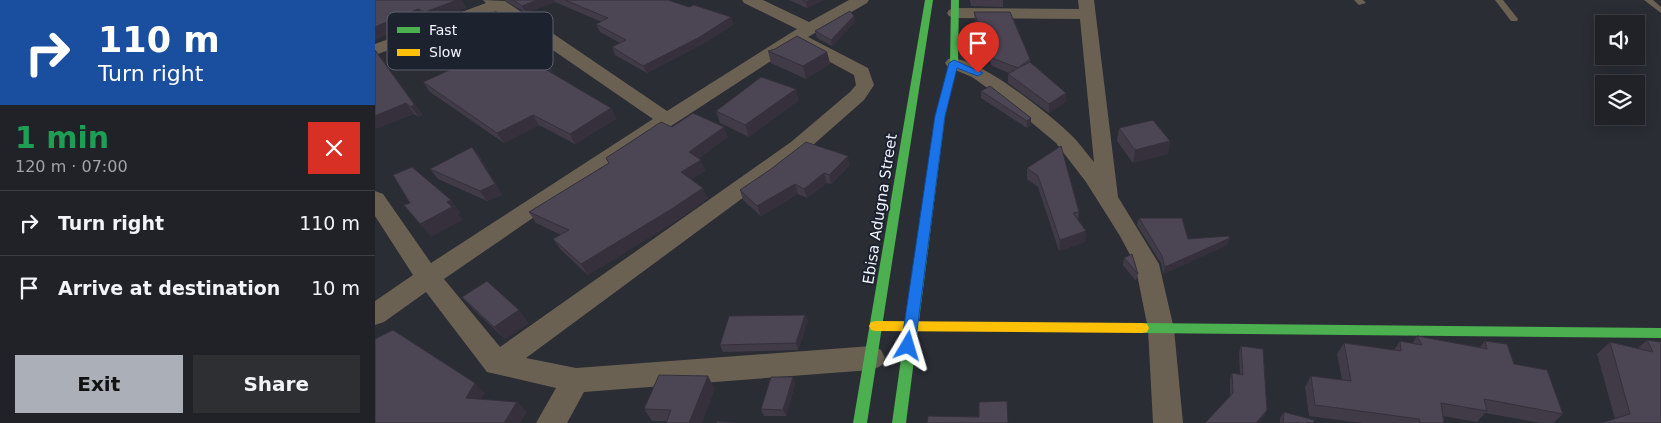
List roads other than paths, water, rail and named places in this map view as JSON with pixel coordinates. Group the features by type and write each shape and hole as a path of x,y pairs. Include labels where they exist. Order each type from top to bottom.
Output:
{"main road":[{"name":"Ebisa Adugna Street","path":"860,423 929,0"},
{"path":"899,423 940,116 954,63 955,6"},
{"path":"876,326 1661,333"}],"street":[{"path":"497,364 798,147 857,96 865,85 861,72 804,33 750,0"},
{"path":"375,315 428,277 666,119 804,33 861,0"},
{"path":"470,12 495,2 510,12"},
{"path":"955,6 1087,7 1109,201"},
{"path":"553,42 666,119"},
{"path":"375,50 387,45"},
{"path":"954,63 978,73 1014,98 1063,138 1094,177 1147,264 1161,329 1168,423"},
{"path":"375,199 428,277 497,364 576,380 871,358"},
{"path":"551,423 576,380"}],"lane":[{"path":"1499,0 1514,20"},
{"path":"1649,1 1661,1"},
{"path":"1649,1 1661,11"}]}
